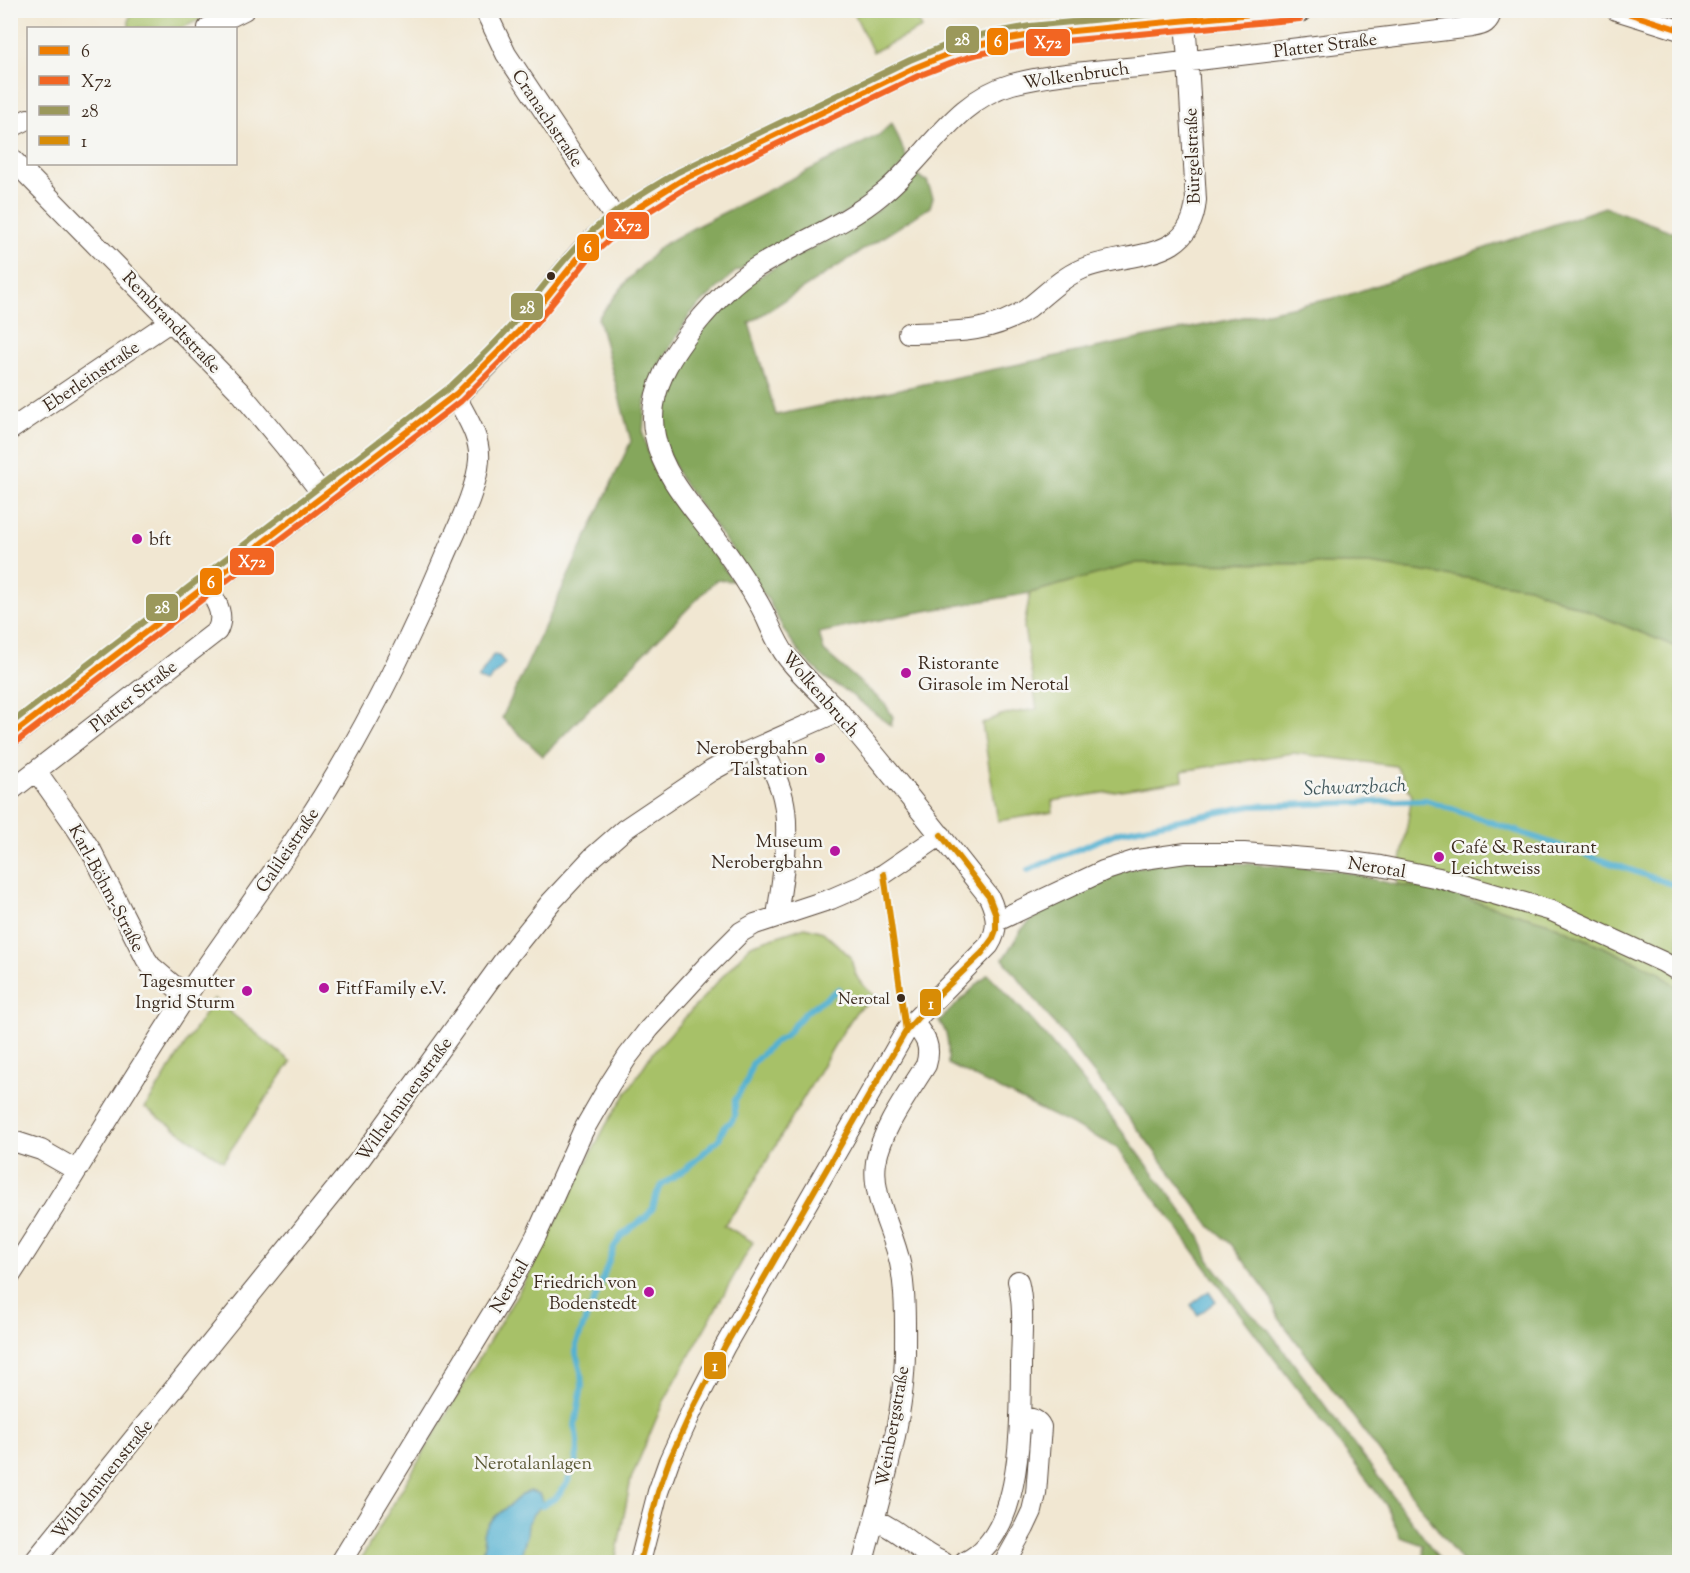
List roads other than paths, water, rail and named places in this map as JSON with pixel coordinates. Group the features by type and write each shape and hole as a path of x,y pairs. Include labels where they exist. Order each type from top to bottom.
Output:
{"main road":[{"name":"Platter Straße","path":"10,736 455,395 490,363 591,244 617,221 682,180 914,68 956,51 1013,37 1299,10"}],"street":[{"path":"210,27 244,10"},
{"name":"Cranachstraße","path":"484,10 506,54 617,221"},
{"name":"Platter Straße","path":"1188,61 1484,25 1490,18 1492,10"},
{"path":"1616,10 1680,30"},
{"path":"1185,21 1188,61"},
{"name":"Bürgelstraße","path":"908,333 967,331 1001,323 1015,317 1083,269 1161,251 1182,236 1191,225 1196,200 1188,61"},
{"name":"Wolkenbruch","path":"940,835 838,711 790,661 780,647 745,579 681,492 663,460 653,430 657,389 664,371 684,340 720,297 739,280 763,264 878,198 976,100 1010,85 1053,75 1188,61"},
{"path":"10,128 27,120"},
{"name":"Rembrandtstraße","path":"10,157 240,392 324,496"},
{"name":"Eberleinstraße","path":"10,430 171,321"},
{"name":"Galileistraße","path":"10,1276 186,996 327,790 383,690 435,581 476,479 480,449 455,395"},
{"name":"Platter Straße","path":"10,791 217,631 221,613 207,586"},
{"name":"Wilhelminenstraße","path":"34,1563 362,1158 502,963 551,902 592,857 625,829 711,771 740,755 838,711"},
{"path":"762,746 777,778 784,800 787,822 777,916"},
{"name":"Karl-Böhm-Straße","path":"37,772 92,852 146,959 186,996"},
{"path":"640,1563 669,1461 725,1346 897,1045 913,1022 982,953 993,938 997,921 989,897 940,835"},
{"name":"Nerotal","path":"341,1563 514,1278 536,1236 583,1131 628,1056 649,1029 741,932 755,924 861,886 884,874 940,835"},
{"name":"Nerotal","path":"997,921 1103,871 1137,860 1208,852 1308,858 1380,866 1439,878 1552,911 1680,972"},
{"name":"Weinbergstraße","path":"863,1563 898,1414 905,1356 905,1316 900,1263 877,1190 876,1163 884,1136 926,1065 927,1041 913,1022"},
{"path":"10,1140 41,1150 76,1170"},
{"path":"964,1563 980,1552 991,1539 1006,1512 1012,1492 1020,1416 1022,1302 1018,1281"},
{"path":"1005,1563 1032,1511 1036,1494 1041,1427 1035,1420 1020,1416"},
{"path":"874,1520 891,1527 921,1551 943,1563"}],"water":[{"path":"493,655 499,656 505,663 488,682 478,679"},
{"path":"1209,1291 1216,1301 1198,1315 1191,1305"},
{"path":"530,1491 540,1494 542,1505 533,1514 528,1524 519,1562 460,1562 464,1556 477,1557 483,1554 485,1545 483,1533 489,1524 519,1496"}],"waterway":[{"name":"Schwarzbach","path":"1028,870 1119,832 1251,806 1426,800 1680,887"},
{"name":"Schwarzbach","path":"535,1504 542,1505 556,1498 567,1483 575,1465 578,1449 575,1425 582,1386 576,1345 614,1247 621,1236 646,1217 653,1208 662,1185 688,1167 719,1139 726,1125 735,1115 735,1100 747,1081 752,1064 772,1044 785,1036 806,1012 839,989"}],"place":[{"name":"bft","path":"137,539"},
{"name":"Ristorante Girasole im Nerotal","path":"906,673"},
{"name":"Nerobergbahn Talstation","path":"820,758"},
{"name":"Museum Nerobergbahn","path":"835,851"},
{"name":"Café & Restaurant Leichtweiss","path":"1439,857"},
{"name":"FitfFamily e.V.","path":"324,988"},
{"name":"Tagesmutter Ingrid Sturm","path":"247,991"},
{"name":"Nerotal","path":"901,998"},
{"name":"Friedrich von Bodenstedt","path":"649,1292"}],"park label":[{"name":"Nerotalanlagen","path":"533,1463"}]}
